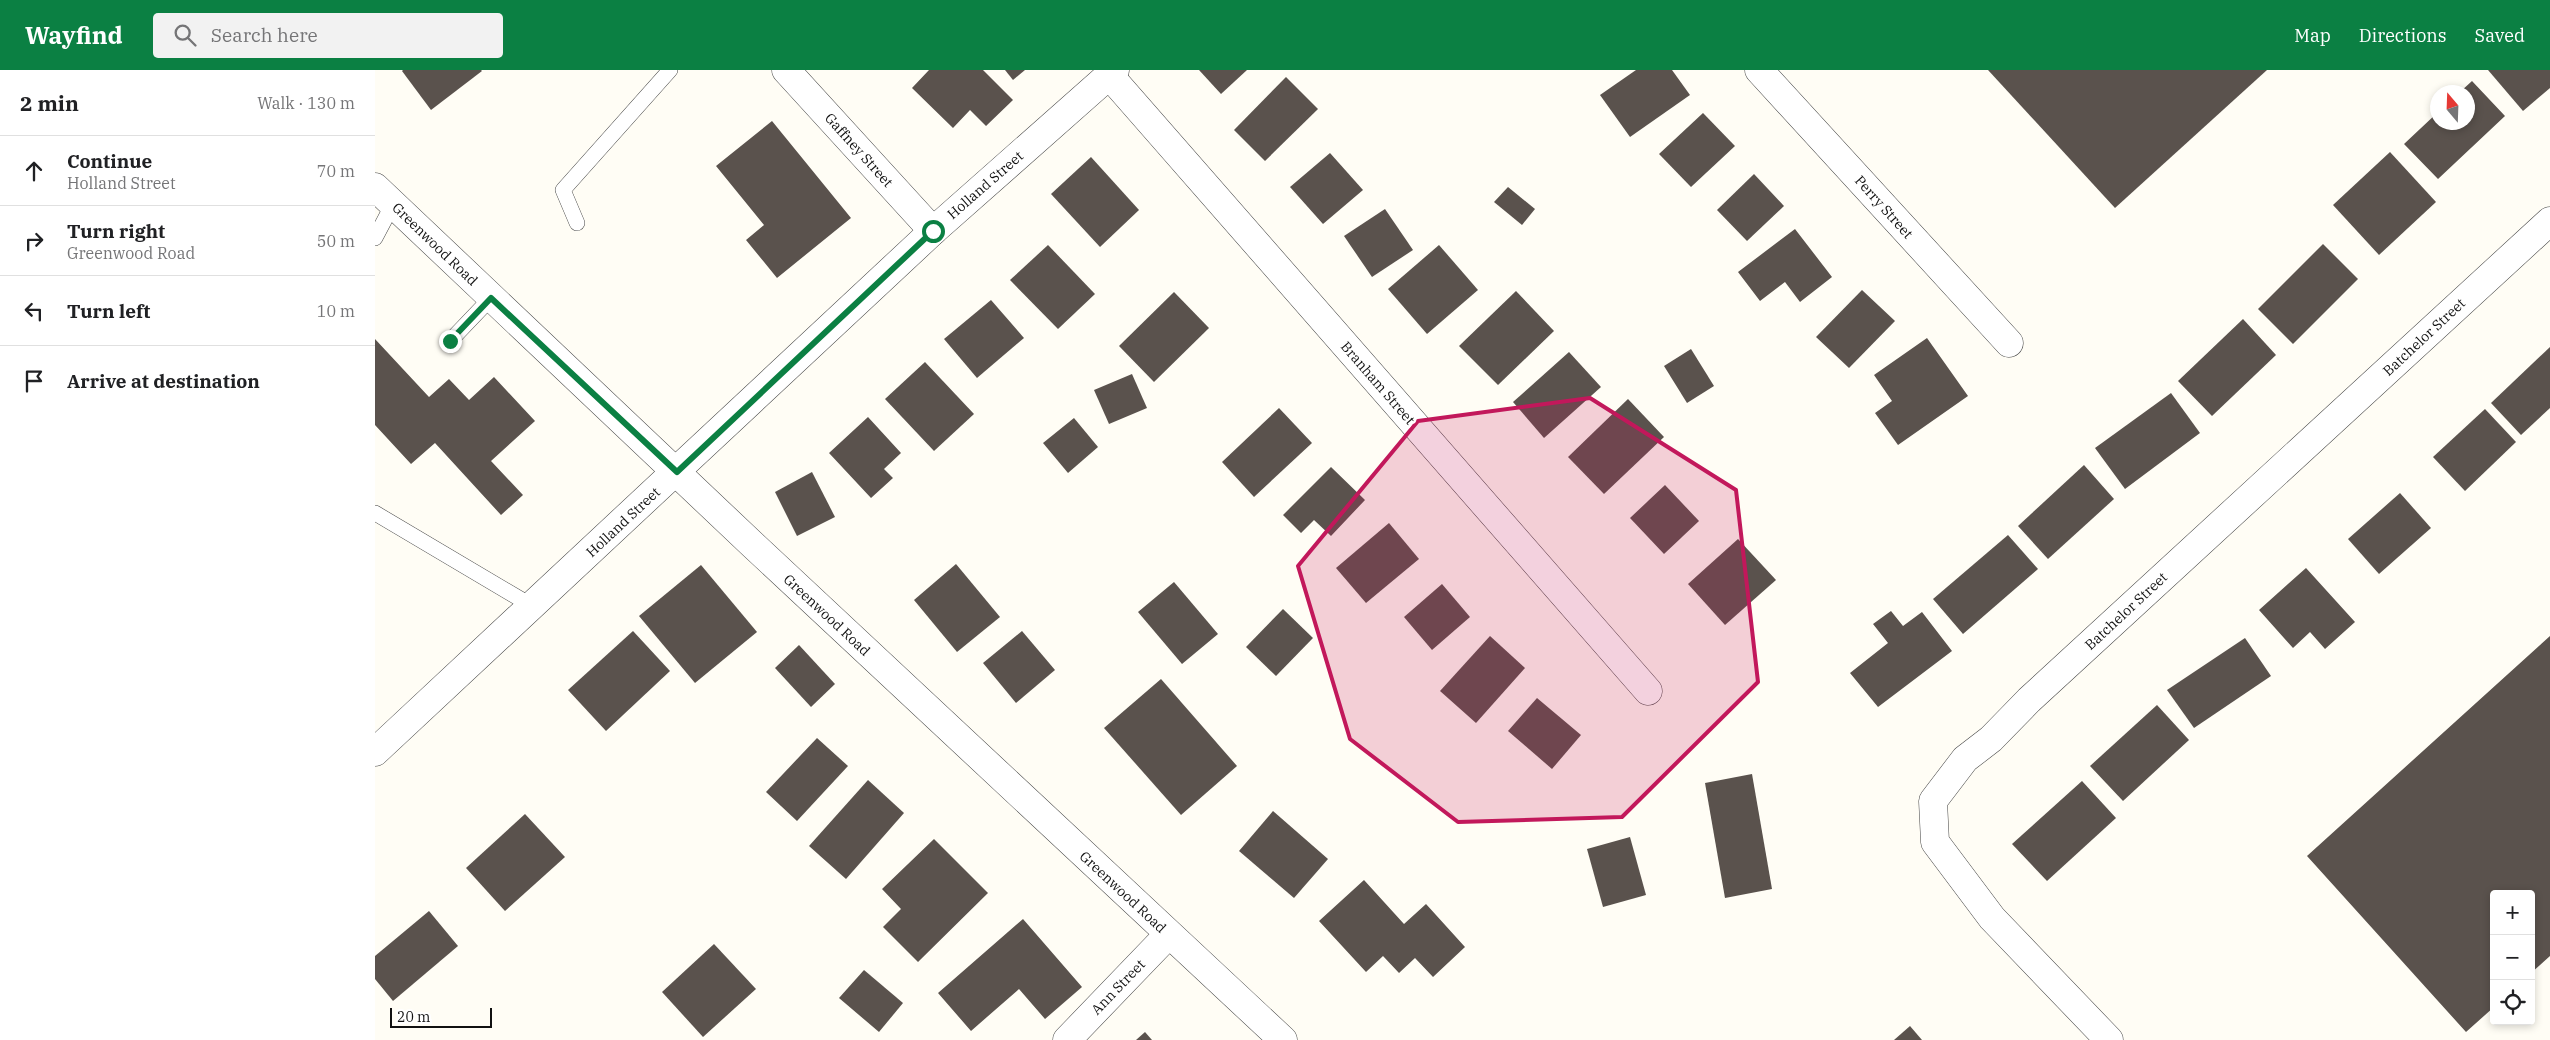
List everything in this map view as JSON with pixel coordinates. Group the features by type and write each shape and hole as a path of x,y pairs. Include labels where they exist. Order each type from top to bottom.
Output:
{"street":[{"name":"Gaffney Street","path":"786,70 933,231"},
{"name":"Perry Street","path":"1759,70 2009,343"},
{"name":"Holland Street","path":"378,743 532,606 933,231 1112,73"},
{"name":"Branham Street","path":"1112,73 1648,691"},
{"name":"Greenwood Road","path":"384,196 1283,1040"},
{"name":"Batchelor Street","path":"2109,1040 1992,918 1935,842 1933,801 1965,758 1991,739 2037,693 2550,221"},
{"name":"Ann Street","path":"1067,1040 1169,935"}],"lane":[{"path":"577,223 563,190 670,70"},
{"path":"375,238 384,196"},
{"path":"450,341 491,298"},
{"path":"375,513 532,606"}],"highlighted area":[{"path":"1590,398 1736,490 1758,682 1622,817 1458,822 1350,739 1298,566 1418,421"}],"building":[{"path":"403,70 481,70 482,71 431,110"},
{"path":"929,70 983,70 1013,100 986,126 970,110 953,128 912,88"},
{"path":"1005,70 1025,70 1013,80"},
{"path":"1199,70 1247,70 1221,94"},
{"path":"1636,70 1672,70 1690,95 1630,137 1600,95"},
{"path":"1988,70 2267,70 2115,208"},
{"path":"2488,70 2550,70 2550,88 2523,111"},
{"path":"1286,77 1318,109 1265,161 1234,130"},
{"path":"2472,81 2505,116 2438,179 2404,144 2430,120 2430,130 2475,130 2475,85 2468,85"},
{"path":"1703,113 1735,146 1691,187 1659,154"},
{"path":"772,121 851,218 777,278 746,240 764,225 716,166"},
{"path":"2390,152 2436,202 2379,255 2333,205"},
{"path":"1330,153 1363,190 1323,224 1290,187"},
{"path":"1091,157 1139,210 1100,247 1051,194"},
{"path":"1754,174 1784,206 1747,241 1717,210"},
{"path":"1508,187 1535,209 1522,225 1494,202"},
{"path":"1385,209 1413,250 1372,277 1344,236"},
{"path":"1795,229 1832,277 1800,302 1785,282 1760,301 1738,272"},
{"path":"2323,244 2358,279 2293,344 2258,309"},
{"path":"1048,245 1095,294 1058,329 1010,280"},
{"path":"1439,245 1478,290 1427,334 1388,289"},
{"path":"1862,290 1895,321 1849,368 1816,337"},
{"path":"1516,291 1554,331 1498,385 1459,346"},
{"path":"1174,292 1209,328 1154,382 1119,346"},
{"path":"991,300 1024,338 977,378 944,339"},
{"path":"2243,319 2276,355 2212,416 2178,381"},
{"path":"1927,338 1968,396 1898,445 1875,413 1892,401 1874,375"},
{"path":"375,339 429,397 449,379 469,400 494,377 535,421 491,461 523,495 501,515 435,443 411,464 375,425"},
{"path":"2550,347 2550,408 2521,435 2491,403"},
{"path":"1691,349 1714,386 1687,403 1664,366"},
{"path":"1569,352 1601,387 1544,438 1513,402"},
{"path":"925,362 974,414 934,451 885,399"},
{"path":"1132,374 1147,408 1109,424 1094,390"},
{"path":"2171,393 2200,433 2125,489 2095,448"},
{"path":"1628,399 1664,437 1604,494 1568,457"},
{"path":"1279,408 1312,443 1254,497 1222,462"},
{"path":"2485,409 2516,442 2465,491 2433,457"},
{"path":"868,417 901,453 884,469 893,478 871,498 829,453"},
{"path":"1074,418 1098,447 1068,473 1043,443"},
{"path":"2084,465 2114,499 2048,559 2018,526"},
{"path":"1331,467 1365,500 1331,536 1314,520 1301,533 1283,515"},
{"path":"812,472 835,517 797,536 775,492"},
{"path":"1665,485 1699,521 1664,554 1630,518"},
{"path":"2400,493 2431,528 2379,574 2348,539"},
{"path":"1389,523 1419,559 1366,603 1336,568"},
{"path":"2008,535 2038,569 1963,634 1933,599"},
{"path":"1738,539 1776,580 1725,625 1688,584"},
{"path":"956,564 1000,617 957,652 914,600"},
{"path":"701,565 757,632 695,683 639,616"},
{"path":"2306,568 2355,622 2325,649 2310,632 2293,648 2259,610"},
{"path":"1174,582 1218,634 1182,664 1138,612"},
{"path":"1442,584 1470,617 1432,650 1404,617"},
{"path":"1283,609 1313,638 1276,676 1246,647"},
{"path":"1891,611 1903,626 1922,612 1952,651 1878,707 1850,673 1888,643 1873,624"},
{"path":"633,631 670,671 606,731 568,690"},
{"path":"1022,631 1055,670 1016,703 983,663"},
{"path":"1490,636 1525,668 1476,723 1440,691"},
{"path":"2550,636 2550,956 2535,969 2535,890 2490,890 2490,1011 2466,1032 2307,856"},
{"path":"2245,638 2271,676 2194,728 2167,690"},
{"path":"799,645 835,684 811,707 775,668"},
{"path":"1161,679 1237,766 1181,815 1104,728"},
{"path":"1537,698 1581,735 1552,769 1508,731"},
{"path":"2157,705 2189,740 2123,801 2090,766"},
{"path":"817,738 848,766 797,821 766,792"},
{"path":"1752,774 1772,889 1725,898 1705,783"},
{"path":"868,780 904,813 846,879 809,846"},
{"path":"2082,781 2116,818 2047,881 2012,844"},
{"path":"1273,811 1328,859 1294,898 1239,851"},
{"path":"525,814 565,857 505,911 466,868"},
{"path":"1630,837 1646,895 1603,907 1587,849"},
{"path":"934,839 988,893 918,962 883,927 901,909 882,889"},
{"path":"1364,880 1404,924 1426,904 1465,947 1433,977 1415,958 1399,973 1383,956 1366,972 1319,921"},
{"path":"429,911 458,946 393,1001 375,979 375,956"},
{"path":"1023,919 1082,987 1045,1019 1019,989 971,1031 938,993"},
{"path":"714,944 756,989 703,1037 662,992"},
{"path":"864,970 903,1003 879,1032 839,998"},
{"path":"1910,1026 1922,1040 1894,1040"},
{"path":"1145,1032 1152,1040 1136,1040"}],"route":[{"path":"450,341 491,298 677,472 933,231"}]}
